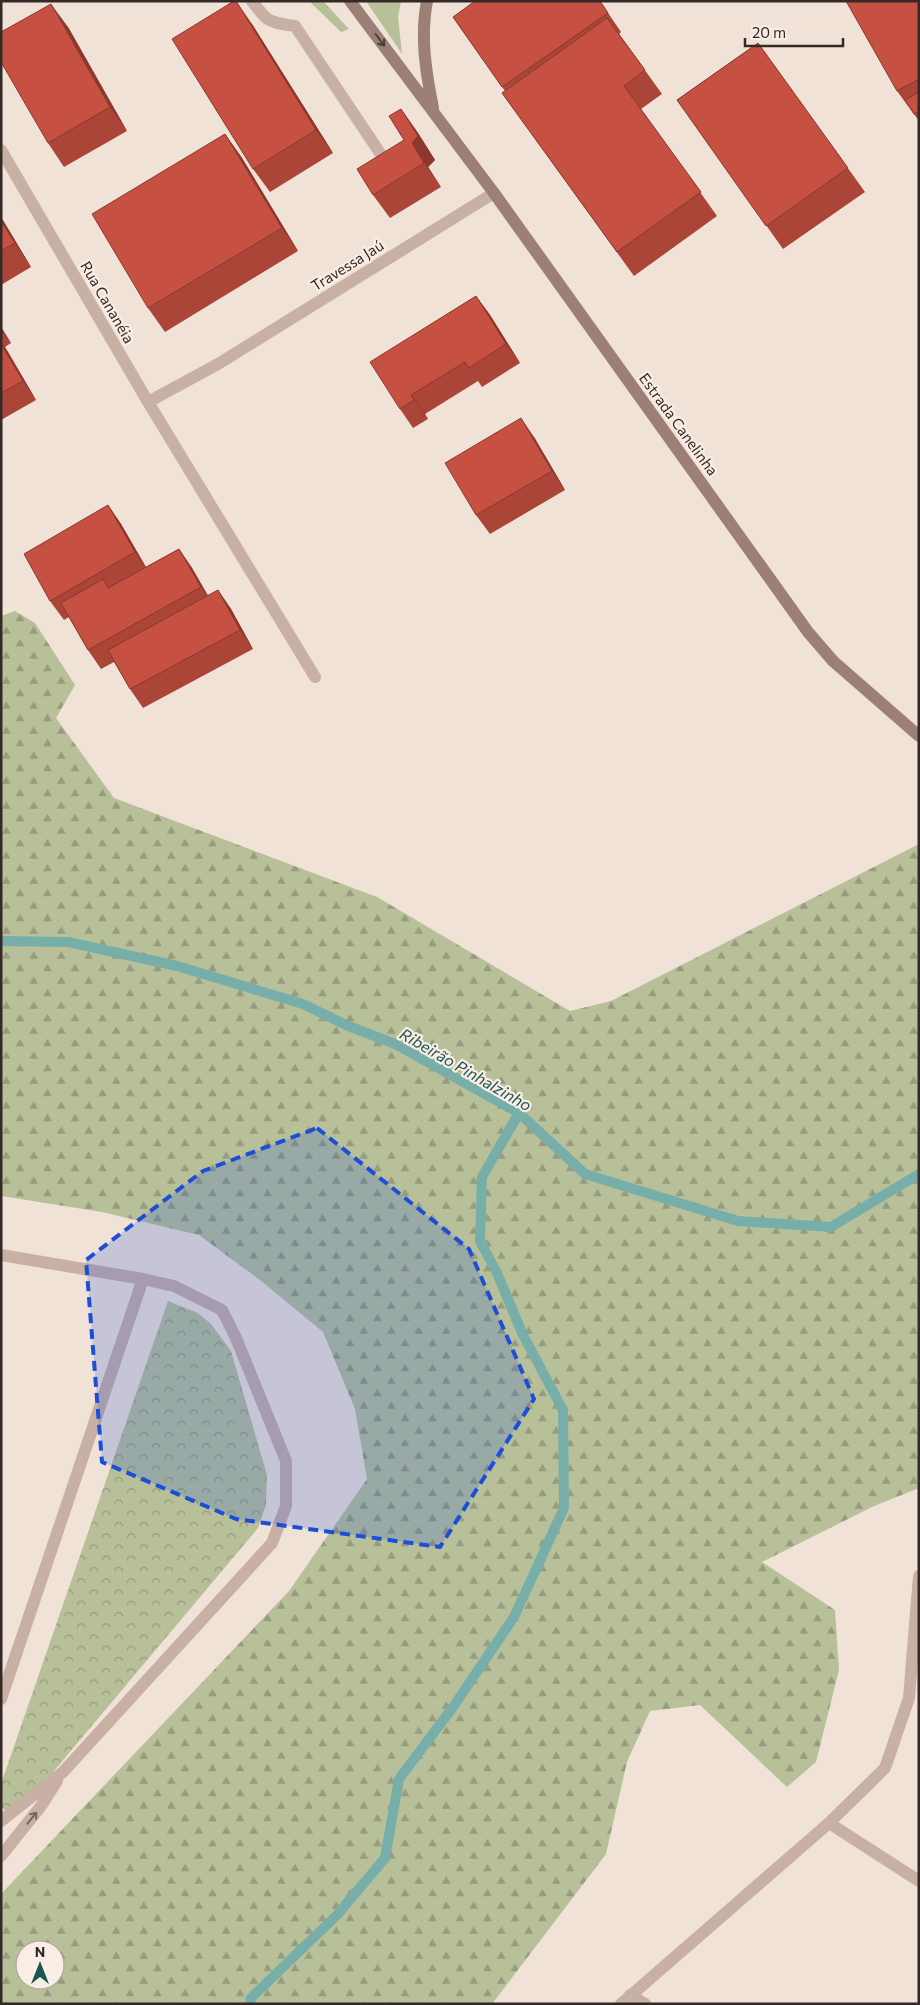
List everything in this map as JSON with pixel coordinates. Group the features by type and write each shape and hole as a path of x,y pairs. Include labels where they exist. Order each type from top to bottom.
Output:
{"street":[{"path":"252,1 263,18 295,26 380,153"},
{"name":"Estrada Canelinha","path":"350,1 494,193 808,632 833,661 919,736"},
{"name":"Estrada Canelinha","path":"427,1 423,20 423,45 434,113"},
{"name":"Rua Cananéia","path":"1,150 148,402 315,677"},
{"name":"Travessa Jaú","path":"148,402 218,364 494,193"},
{"path":"1,1255 174,1286 222,1310 236,1338 286,1461 286,1506 272,1543 63,1772 1,1821"},
{"path":"1,1699 143,1279"},
{"path":"621,2004 829,1823 885,1768 909,1698 919,1576"},
{"path":"1,1856 41,1806 63,1772"},
{"path":"829,1823 919,1881"},
{"path":"630,1995 644,2004"}],"highlighted area":[{"path":"317,1128 469,1249 534,1399 440,1547 236,1519 102,1462 86,1260 203,1171"}],"green space":[{"path":"309,1 323,1 349,29 341,32"},
{"path":"366,1 401,1 398,17 402,54"},
{"path":"15,611 35,623 75,685 56,718 114,798 377,897 570,1011 611,1001 919,844 919,1488 872,1507 762,1562 835,1610 839,1670 816,1762 787,1787 700,1705 650,1711 627,1762 606,1854 492,2004 1,2004 1,1894 289,1591 367,1479 355,1409 323,1332 260,1280 199,1235 102,1212 1,1196 1,616"},
{"path":"168,1301 198,1313 211,1324 231,1351 267,1475 266,1505 258,1528 22,1809 5,1810 1,1807 1,1784"}],"building":[{"path":"236,1 316,130 253,169 172,39"},
{"path":"475,1 600,1 608,13 502,87 453,17"},
{"path":"846,1 919,1 919,79 897,91"},
{"path":"51,4 110,107 48,143 1,62 1,32"},
{"path":"607,18 645,70 624,86 701,192 617,252 502,93"},
{"path":"758,43 848,168 766,226 677,100"},
{"path":"919,92 919,112 914,114 905,100"},
{"path":"401,109 418,136 412,143 424,163 373,195 357,169 404,140 389,116"},
{"path":"225,134 282,228 148,308 92,214"},
{"path":"1,221 15,243 1,251"},
{"path":"476,296 506,344 469,368 465,362 411,395 414,400 400,409 370,362"},
{"path":"1,344 23,381 1,393"},
{"path":"521,418 552,471 476,515 445,463"},
{"path":"108,505 135,552 50,601 24,554"},
{"path":"179,549 201,587 88,650 61,603 103,579 108,588"},
{"path":"218,590 240,630 130,689 108,650"}],"waterway":[{"name":"Ribeirão Pinhalzinho","path":"1,941 68,942 177,966 303,1004 346,1025 395,1044 519,1113 585,1174 738,1221 831,1227 919,1174"},
{"path":"250,2004 251,1998 337,1915 385,1858 399,1779 453,1707 514,1617 564,1508 563,1410 523,1335 497,1273 480,1241 482,1177 519,1113"}]}
